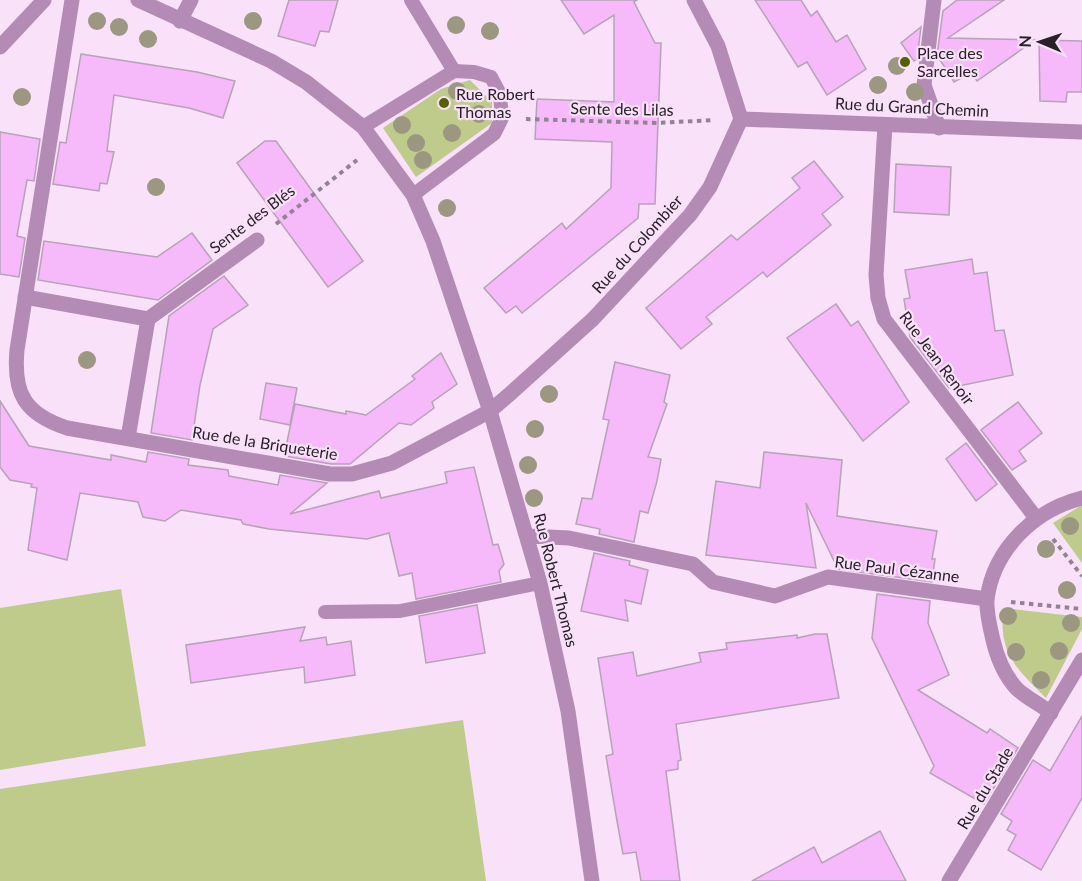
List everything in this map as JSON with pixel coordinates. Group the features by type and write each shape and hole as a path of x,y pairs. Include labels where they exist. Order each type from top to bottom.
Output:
{"street":[{"path":"0,47 44,0"},
{"name":"Rue de la Briqueterie","path":"72,0 15,370 17,388 25,402 48,422 67,428 330,474 352,474 392,463 490,411"},
{"name":"Rue Robert Thomas","path":"138,0 271,61 337,104 363,128 413,195 433,241 490,411 528,536 568,711 591,881"},
{"path":"180,21 191,0"},
{"path":"694,0 718,46 741,119"},
{"path":"934,0 924,86 939,128"},
{"name":"Rue du Grand Chemin","path":"741,119 1082,132"},
{"name":"Rue du Colombier","path":"490,411 593,319 690,215 710,187 741,119"},
{"name":"Rue Jean Renoir","path":"885,125 876,275 878,298 884,319 1035,518"},
{"name":"Sente des Blés","path":"148,318 257,240"},
{"path":"25,297 148,318 128,438"},
{"path":"1052,713 1017,689 998,659 989,623 987,599 997,569 1014,538 1035,518 1063,503 1082,498"},
{"name":"Rue Paul Cézanne","path":"528,536 569,538 693,564 713,582 775,596 828,577 987,599"},
{"name":"Rue du Stade","path":"949,881 1082,660"}],"lane":[{"path":"411,0 454,71"},
{"path":"363,128 454,71 474,72 491,77 500,94 502,118 494,134 413,195"},
{"path":"325,612 400,611 540,583"}],"path":[{"name":"Sente des Lilas","path":"502,118 657,123 741,119"},
{"name":"Sente des Blés","path":"257,240 360,158 377,149"},
{"path":"1035,518 1082,576"},
{"path":"987,599 1082,609"}],"green space":[{"path":"470,80 492,102 492,123 416,177 383,128 441,89"},
{"path":"1082,505 1082,563 1053,523"},
{"path":"121,589 146,746 0,770 0,608"},
{"path":"1003,608 1082,617 1082,629 1046,698 1011,659 1004,637"},
{"path":"463,720 486,881 0,881 0,789"}],"building":[{"path":"289,0 338,0 329,32 320,31 315,46 278,36"},
{"path":"561,0 637,0 634,2 655,43 661,43 655,204 639,204 638,218 522,313 516,306 506,313 484,288 562,223 566,229 611,188 612,142 535,139 537,99 614,102 614,15 584,34"},
{"path":"755,0 801,0 811,16 817,11 836,42 847,35 866,69 827,95 807,62 798,67"},
{"path":"957,0 1004,0 948,38 1035,40 977,81 971,73 954,82 937,55 943,11"},
{"path":"921,27 917,59 914,61 901,43"},
{"path":"1039,40 1082,41 1082,92 1067,92 1066,102 1040,101"},
{"path":"81,54 197,72 235,81 223,118 189,108 114,95 107,151 114,152 107,184 100,183 99,191 53,184 60,142 66,143"},
{"path":"0,132 40,139 34,181 27,180 17,236 25,238 19,277 0,274"},
{"path":"265,141 276,141 363,261 328,287 237,163"},
{"path":"814,161 843,197 822,214 831,225 767,277 763,272 706,317 712,324 681,349 646,308 731,235 737,240 800,188 792,178"},
{"path":"896,164 951,167 949,215 894,212"},
{"path":"192,233 212,260 158,300 38,280 44,241 157,257"},
{"path":"972,259 974,274 987,272 995,331 1004,330 1013,375 949,388 910,337 904,299 910,298 905,270"},
{"path":"224,276 248,305 213,329 200,385 192,440 151,433 169,316"},
{"path":"836,304 851,326 858,321 909,402 863,441 787,338"},
{"path":"441,353 457,384 432,402 434,408 411,425 399,423 350,464 331,464 284,456 295,404 346,414 346,411 366,415 415,379 412,376"},
{"path":"615,362 670,375 664,402 667,404 648,457 661,459 657,481 648,513 640,511 634,542 599,534 600,529 576,524 582,498 592,499 609,420 603,419"},
{"path":"266,383 297,388 290,425 260,419"},
{"path":"0,401 29,446 111,460 111,455 146,462 148,452 189,459 188,465 228,470 229,476 278,485 280,475 327,483 290,514 379,491 381,498 447,483 445,472 474,467 493,545 498,544 504,564 499,571 501,582 416,599 412,573 399,576 389,533 367,539 269,529 243,524 241,520 181,510 165,521 143,517 138,502 80,493 67,560 28,550 37,488 31,487 32,484 10,480 0,467"},
{"path":"1018,402 1042,433 1019,451 1026,461 1012,470 981,430"},
{"path":"966,443 997,484 976,501 946,459"},
{"path":"764,452 842,460 837,516 937,531 932,559 935,559 932,582 838,569 806,503 816,568 706,555 716,481 760,488"},
{"path":"594,553 630,561 629,565 648,570 641,604 625,600 628,621 581,611"},
{"path":"877,594 930,601 928,623 949,675 918,690 987,733 990,729 1018,748 984,804 930,773 934,766 872,638"},
{"path":"477,605 485,653 426,663 419,616"},
{"path":"305,627 300,641 326,637 327,645 351,641 355,675 305,683 304,667 191,683 186,645"},
{"path":"827,634 839,698 676,724 681,760 678,761 678,769 666,771 680,881 641,881 636,852 623,854 606,756 613,754 598,658 633,652 637,676 701,662 699,653 727,649 726,643 797,635 797,638"},
{"path":"1082,716 1082,798 1041,870 1008,850 1016,835 1007,830 1012,821 1001,814 1033,760 1050,771"},
{"path":"880,831 906,881 752,881 814,847 822,863"}],"place":[{"name":"Place des Sarcelles","path":"905,62"},
{"name":"Rue Robert Thomas","path":"444,103"}]}
